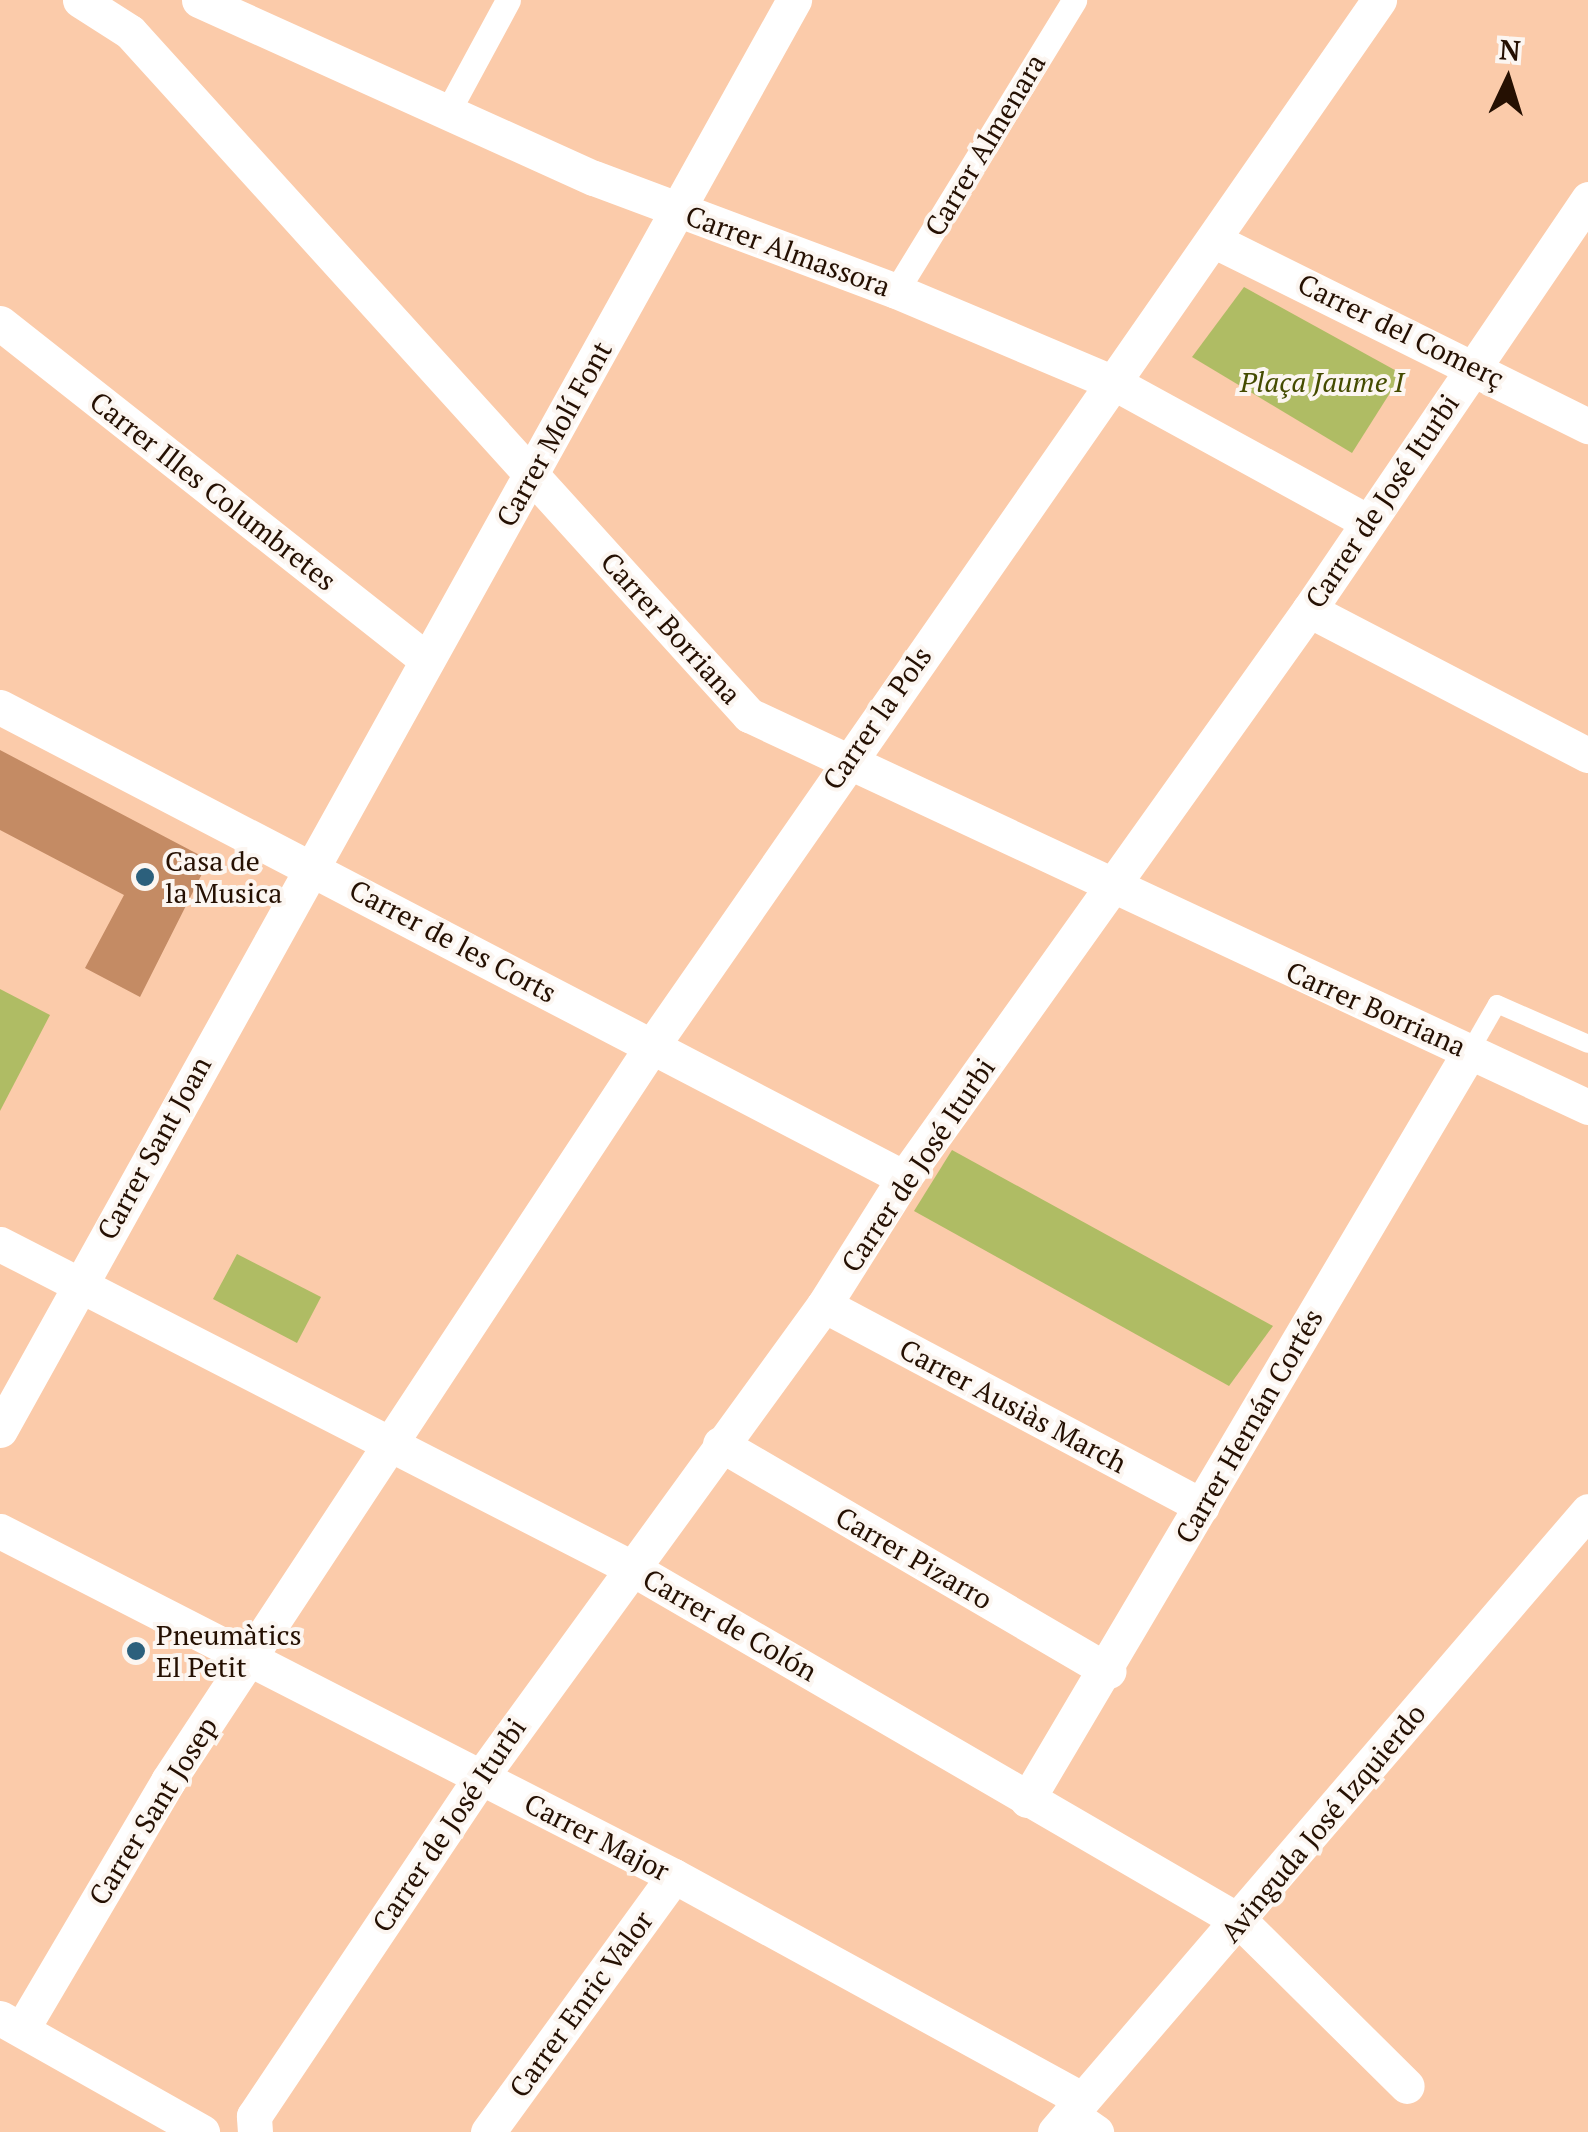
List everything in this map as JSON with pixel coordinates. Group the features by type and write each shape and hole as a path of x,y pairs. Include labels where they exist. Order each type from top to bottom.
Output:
{"street":[{"name":"Carrer Borriana","path":"80,0 135,16 532,474 749,715 1110,889 1588,1108"},
{"path":"448,113 508,0"},
{"name":"Carrer Molí Font","path":"310,866 794,0"},
{"name":"Carrer Almenara","path":"896,290 1074,0"},
{"name":"Carrer la Pols","path":"390,1448 652,1046 844,764 1116,384 1379,0"},
{"name":"Carrer Almassora","path":"218,4 448,113 676,210 896,290 1116,384 1366,521"},
{"name":"Carrer de José Iturbi","path":"256,2132 254,2116 481,1777 628,1566 824,1305 904,1178 1309,610 1588,199"},
{"name":"Carrer del Comerç","path":"1212,240 1475,366 1588,426"},
{"name":"Carrer Illes Columbretes","path":"0,323 427,660"},
{"path":"1309,610 1588,754"},
{"name":"Carrer de les Corts","path":"0,707 904,1178"},
{"name":"Carrer Sant Joan","path":"5,1409 310,866"},
{"name":"Carrer Hernán Cortés","path":"1027,1800 1108,1671 1470,1051"},
{"name":"Carrer de Colón","path":"0,1244 390,1448 628,1566 1241,1922 1406,2086"},
{"name":"Carrer Ausiàs March","path":"824,1305 1202,1506"},
{"name":"Carrer Pizarro","path":"720,1444 1108,1671"},
{"name":"Carrer Sant Josep","path":"11,2023 390,1448"},
{"name":"Avinguda José Izquierdo","path":"1076,2119 1588,1511"},
{"name":"Carrer Major","path":"0,1532 674,1876 1076,2119"},
{"name":"Carrer Enric Valor","path":"488,2132 674,1876"},
{"path":"11,2023 202,2132"}],"lane":[{"path":"1470,1051 1497,1004 1588,1044"}],"green space":[{"name":"Plaça Jaume I","path":"1244,287 1402,374 1352,453 1192,357"},
{"path":"0,989 50,1015 0,1111"},
{"path":"952,1150 1273,1326 1229,1386 914,1211"},
{"path":"237,1254 321,1297 297,1343 213,1299"}],"building":[{"name":"Casa de la Musica","path":"0,750 209,860 140,997 85,968 124,895 0,830"}],"place":[{"name":"Casa de la Musica","path":"145,877"},
{"name":"Pneumàtics El Petit","path":"136,1651"}]}
